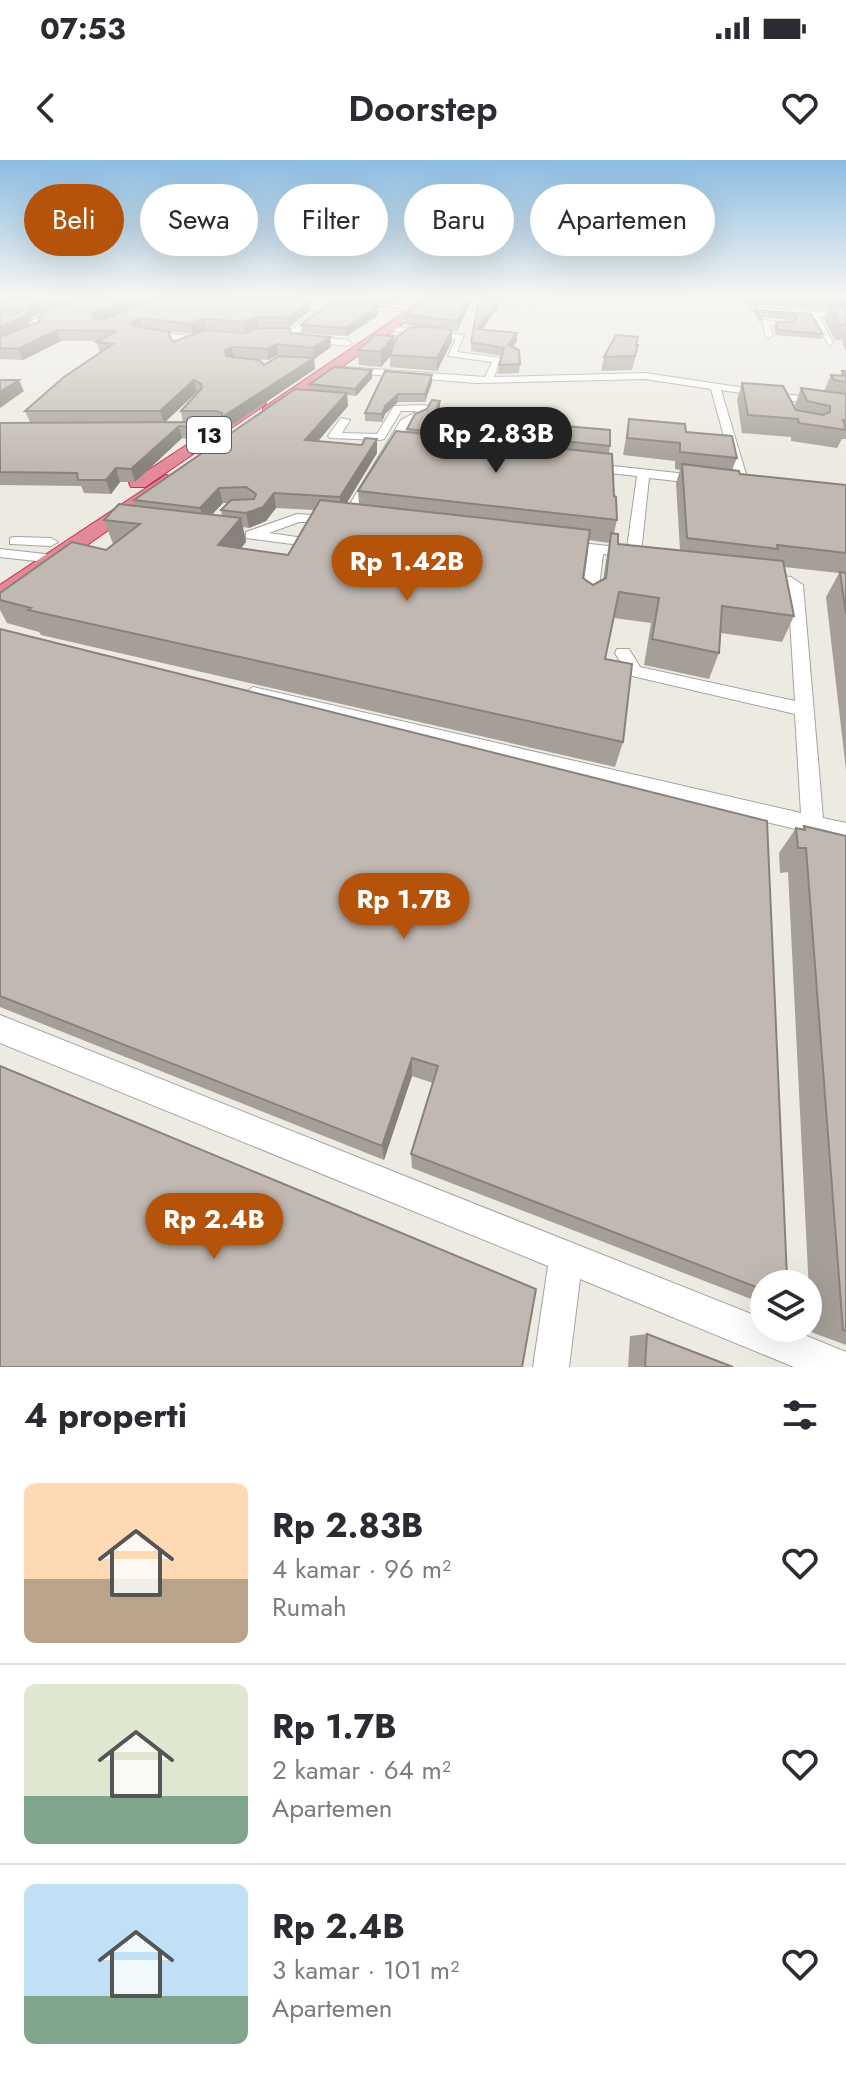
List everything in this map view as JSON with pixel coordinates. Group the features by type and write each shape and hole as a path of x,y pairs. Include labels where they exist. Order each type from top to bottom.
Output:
{"highway":[{"name":"13","path":"0,595 52,550 218,429 298,391 338,352"},
{"name":"13","path":"4,569 32,554 52,550 111,519 359,352"}],"street":[{"path":"454,352 453,355 498,360 488,380"},
{"path":"331,369 488,380 645,376 846,406"},
{"path":"381,386 389,374"},
{"path":"425,404 433,377"},
{"path":"715,385 743,484"},
{"path":"783,396 787,408"},
{"path":"345,420 334,436 382,436 398,408 425,408 422,415 405,422 347,519"},
{"path":"170,427 183,413"},
{"path":"155,427 218,429"},
{"path":"391,445 406,447"},
{"path":"564,465 715,481"},
{"path":"643,473 634,553 640,563 660,565"},
{"path":"729,482 773,487"},
{"path":"292,540 244,534 297,518 363,521"},
{"path":"111,519 141,521"},
{"path":"0,541 52,550"},
{"path":"550,543 634,553"},
{"path":"589,603 596,549"},
{"path":"0,553 32,554"},
{"path":"741,575 786,580 795,585 813,824"},
{"path":"623,653 634,671 804,710"},
{"path":"233,688 846,832"},
{"path":"763,812 764,844"},
{"path":"0,1029 566,1257 750,1324"},
{"path":"551,1367 566,1257"},
{"path":"795,1342 839,1367"}],"building":[{"path":"101,352 225,352 226,356 259,360 264,365 279,356 314,358 222,417 222,413 216,411 181,411 202,388 194,380 160,411 25,411 64,377"},
{"path":"391,352 440,352 437,358 390,355"},
{"path":"503,352 519,352 520,364 499,365"},
{"path":"607,352 636,352 635,356 604,357"},
{"path":"334,367 372,370 355,389 310,384"},
{"path":"385,371 432,375 425,394 398,394 385,406 382,414 365,413"},
{"path":"842,371 846,371 846,382 834,380 831,375 845,376"},
{"path":"0,380 19,380 0,392"},
{"path":"742,383 783,386 796,410 823,415 830,412 830,406 807,401 801,388 846,394 846,421 843,420 846,430 799,423 798,419 748,415"},
{"path":"295,389 347,393 305,440 362,445 365,438 377,439 340,497 274,493 263,507 246,513 221,510 231,500 254,499 256,494 246,487 219,488 200,508 134,500"},
{"path":"432,400 440,401 426,431 407,429 415,414 427,409"},
{"path":"527,415 542,416 542,424 610,430 610,446 525,437"},
{"path":"629,419 685,424 686,432 732,436 737,458 680,452 680,443 627,438"},
{"path":"471,421 490,424 481,436 461,434"},
{"path":"196,422 189,427 179,426 131,469 116,468 106,480 78,480 77,473 0,472 0,423"},
{"path":"396,431 612,454 617,520 358,491"},
{"path":"682,464 739,471 740,474 846,485 846,553 777,545 778,549 687,538"},
{"path":"320,500 590,530 583,578 593,585 606,578 611,533 618,534 618,544 783,561 794,616 722,606 719,653 652,639 659,598 619,592 605,659 632,664 623,742 28,610 31,608 0,600 0,593 72,542 106,550 140,524 104,520 119,504 241,518 218,545 288,555"},
{"path":"840,572 846,573 846,614"},
{"path":"0,629 767,821 787,1270 750,1270 750,1285 411,1154 438,1066 412,1058 382,1146 0,996"},
{"path":"804,826 846,836 846,1331 843,1330 806,848 798,848 796,828 805,830"},
{"path":"0,1066 536,1289 522,1367 0,1367"},
{"path":"647,1334 733,1367 645,1367"}]}
